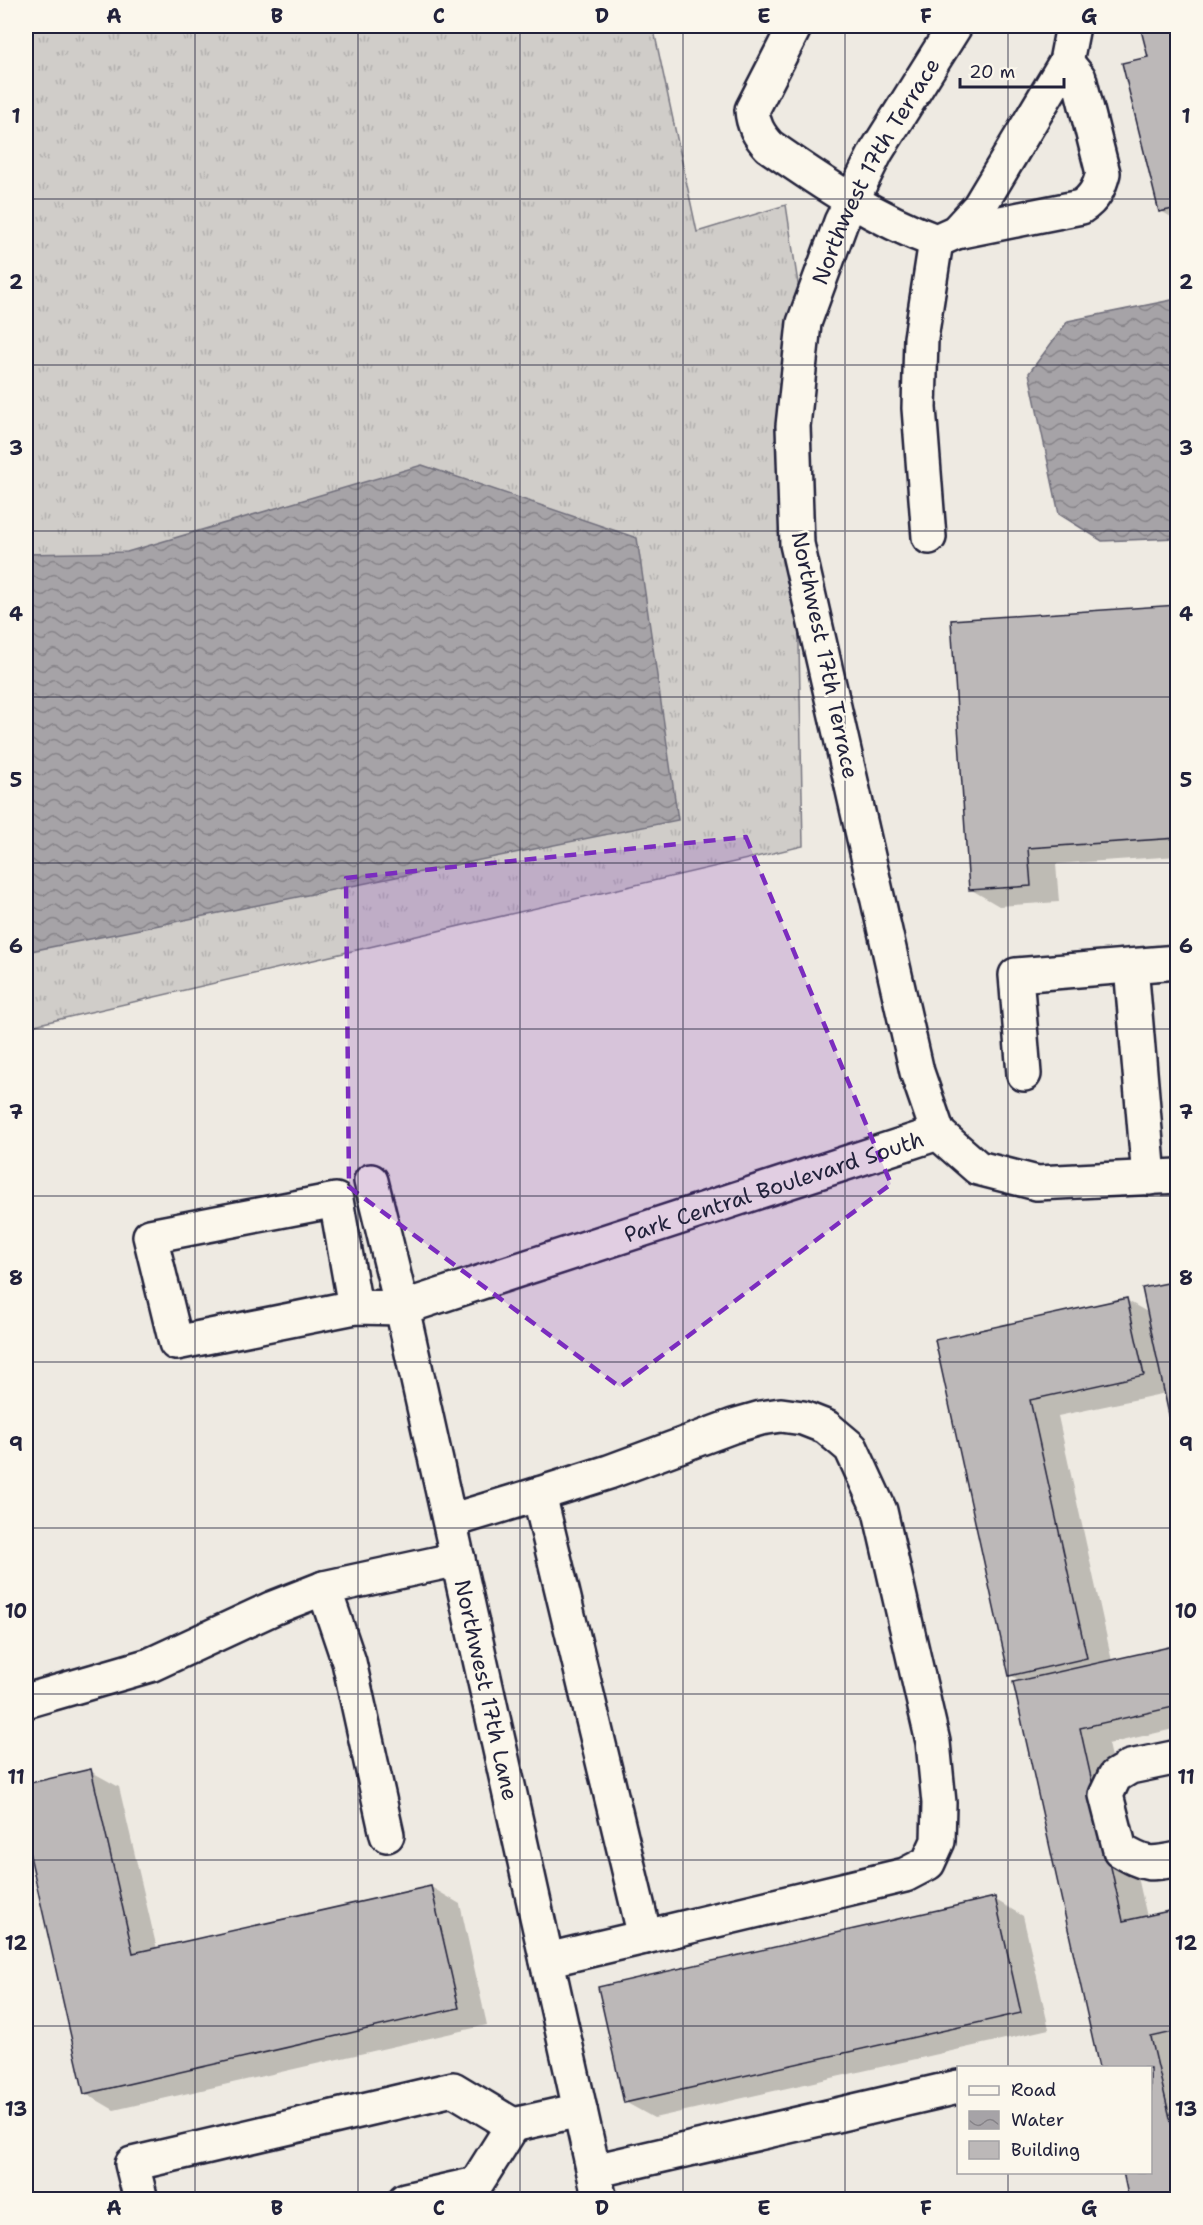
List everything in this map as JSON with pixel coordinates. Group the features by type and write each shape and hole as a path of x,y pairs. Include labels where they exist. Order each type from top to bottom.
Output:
{"street":[{"path":"795,26 752,110 753,122 760,136 770,147 851,201 907,230 946,236 1082,207 1091,201 1099,188 1103,173 1079,78 1066,62"},
{"name":"Northwest 17th Terrace","path":"938,1132 917,1072 797,544 793,426 804,323 841,222 876,152 955,26"},
{"path":"929,537 919,408 921,338 946,236 980,207 1066,62 1073,26"},
{"path":"1024,1074 1016,975 1178,962"},
{"path":"1131,966 1163,1177"},
{"name":"Park Central Boulevard South","path":"355,1307 336,1200 150,1236 176,1343 355,1307 402,1308 938,1132 978,1168 1037,1183 1163,1177"},
{"name":"Northwest 17th Lane","path":"371,1180 450,1521 597,2185"},
{"path":"450,1521 609,1472 733,1426 761,1418 781,1415 803,1418 826,1427 851,1448 880,1511 933,1742 939,1803 938,1841 928,1863 905,1875 547,1960"},
{"path":"539,1494 645,1937"},
{"path":"26,1701 150,1665 273,1608 324,1588 458,1558"},
{"path":"324,1588 349,1662 387,1835"},
{"path":"1178,1757 1130,1767 1115,1776 1106,1795 1120,1850 1139,1861 1154,1864 1178,1859"},
{"path":"597,2185 957,2087"},
{"path":"141,2199 132,2164 453,2089 513,2125 580,2110"},
{"path":"405,2199 476,2184 513,2125"}],"highlighted area":[{"path":"746,837 891,1184 620,1387 349,1187 346,878"}],"green space":[{"path":"26,26 653,26 697,232 786,205 804,323 797,544 803,846 26,1027"}],"water":[{"path":"1177,299 1177,538 1102,541 1059,514 1029,373 1068,321"},
{"path":"422,465 637,538 678,820 26,952 26,554 127,552"}],"building":[{"path":"1140,26 1178,26 1178,208 1159,212 1122,63 1148,57"},
{"path":"1178,605 1178,838 1028,848 1031,886 969,890 951,620"},
{"path":"1178,1281 1178,1422 1171,1424 1142,1288"},
{"path":"1127,1298 1144,1375 1030,1400 1087,1658 1009,1676 935,1340"},
{"path":"1178,1645 1178,1706 1080,1728 1123,1921 1178,1909 1178,2031 1151,2037 1178,2152 1178,2200 1129,2200 1123,2174 1152,2174 1152,2066 1099,2066 1013,1682"},
{"path":"91,1769 133,1953 431,1886 459,2008 84,2094 26,1838 26,1784"},
{"path":"995,1897 1021,2013 624,2103 598,1987"}]}
